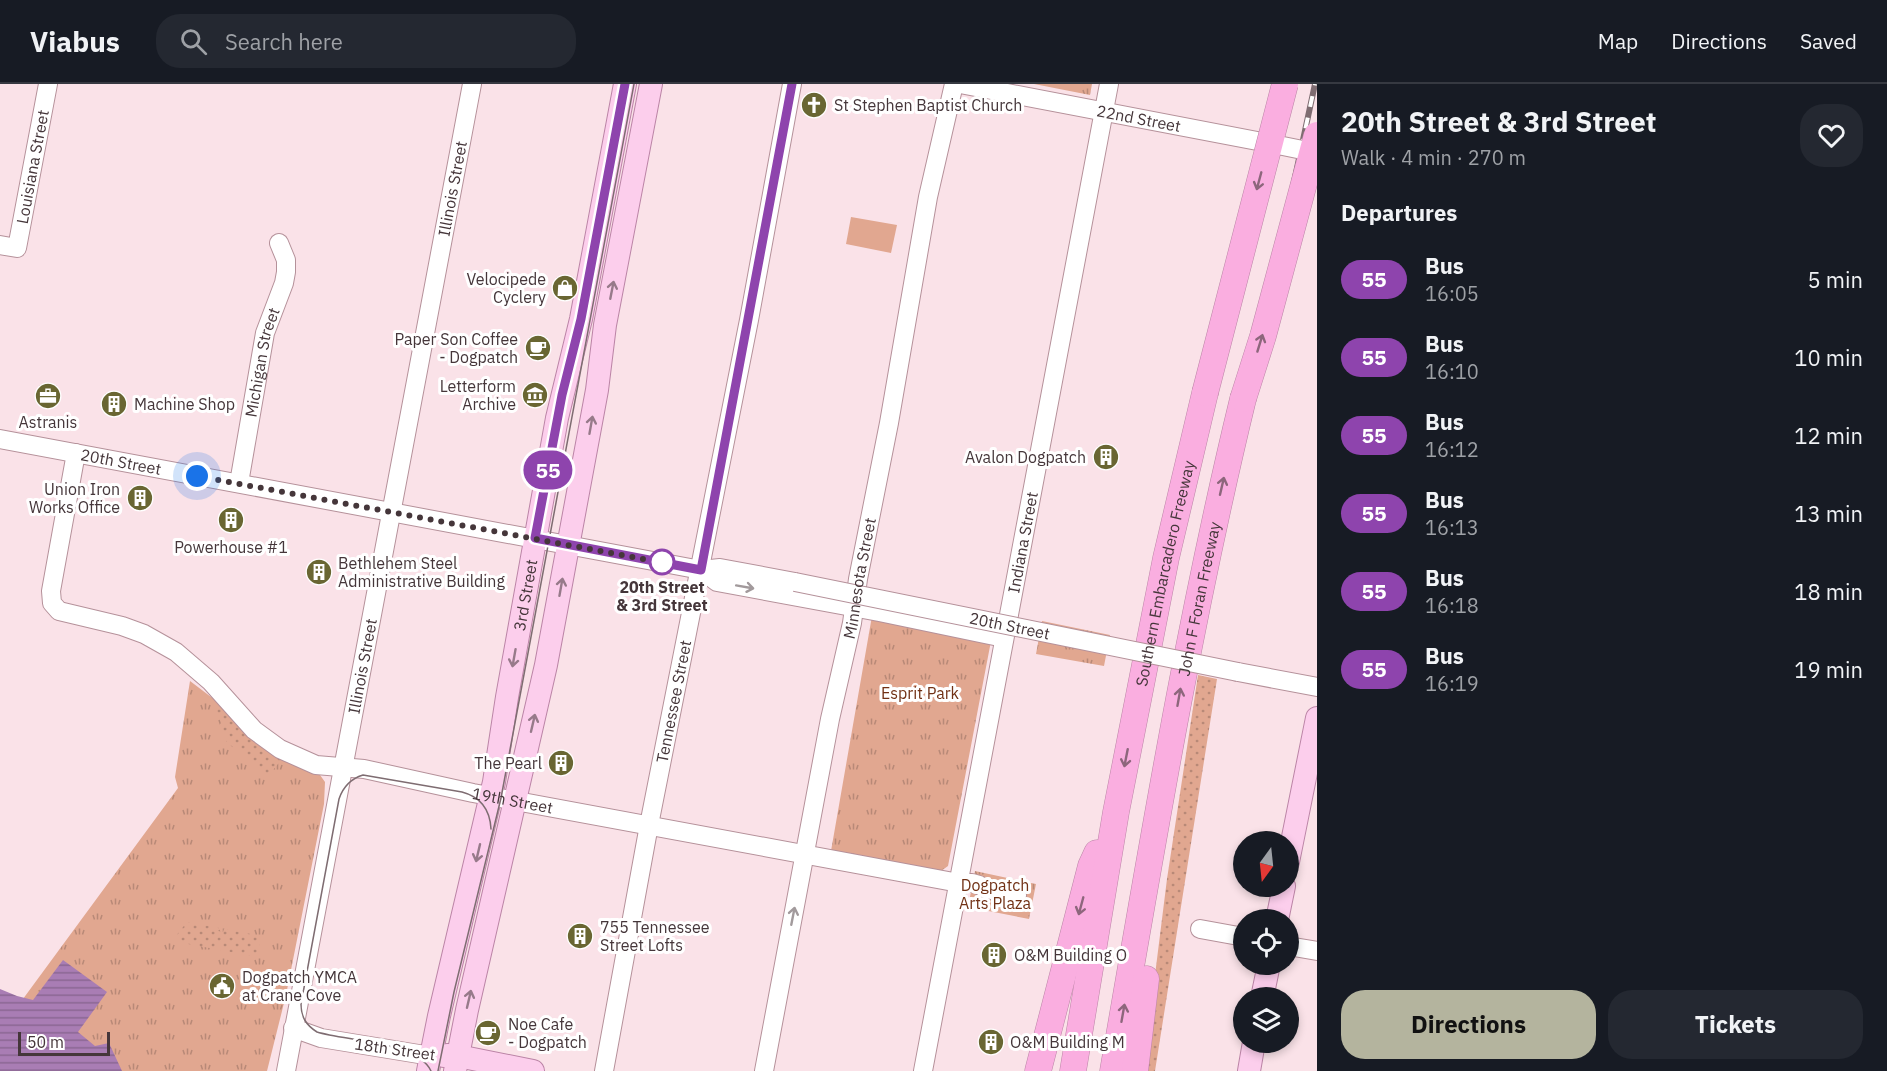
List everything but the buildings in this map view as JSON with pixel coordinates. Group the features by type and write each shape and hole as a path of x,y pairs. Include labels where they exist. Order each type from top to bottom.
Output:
{"highway":[{"name":"Southern Embarcadero Freeway","path":"1073,1071 1116,812 1166,558 1277,86"},
{"name":"John F Foran Freeway","path":"1113,1071 1205,564 1243,399 1266,325 1317,135"},
{"path":"1135,1071 1155,916 1172,737"},
{"path":"1038,1071 1091,866 1116,812"}],"main road":[{"name":"3rd Street","path":"429,1064 491,796 535,538 562,395 581,319 625,84"},
{"name":"3rd Street","path":"457,1064 466,1010 546,665 597,390 605,325 651,84"},
{"path":"1294,831 1317,718"},
{"path":"1249,1071 1252,1053"},
{"name":"18th Street","path":"429,1064 447,1055 457,1064 533,1071"}],"street":[{"name":"Louisiana Street","path":"9,247 48,84"},
{"name":"Illinois Street","path":"286,1071 472,84"},
{"name":"Tennessee Street","path":"604,1071 649,825 701,570 792,84"},
{"name":"Minnesota Street","path":"764,1071 827,730 852,623 858,579 889,423 928,196 954,84"},
{"name":"22nd Street","path":"960,84 1317,153"},
{"name":"Indiana Street","path":"923,1071 1109,84"},
{"path":"1269,144 1277,86"},
{"name":"Michigan Street","path":"239,483 265,333 286,272 286,260 279,243"},
{"name":"20th Street","path":"0,439 701,570 720,568 795,582 1317,687"},
{"name":"19th Street","path":"76,453 51,591 52,603 64,613 123,626 162,643 200,671 254,730 291,755 316,765 364,769 516,801 959,884 979,885 986,889 1017,895"},
{"name":"20th Street","path":"701,570 717,582 1004,638"},
{"path":"1200,929 1233,935"},
{"path":"1299,948 1317,951"},
{"name":"18th Street","path":"293,1028 321,1038 429,1064"}],"green space":[{"path":"1034,84 1092,84 1090,95"},
{"path":"851,217 897,225 891,253 846,244"},
{"name":"Esprit Park","path":"872,616 991,641 948,866 941,871 831,851"},
{"path":"1042,621 1110,635 1104,666 1036,654"},
{"path":"1198,675 1217,679 1155,1071 1143,1071 1167,879"},
{"path":"190,681 219,703 282,759 320,775 325,782 324,804 286,995 267,1071 39,1071 20,1003 178,788 175,777"},
{"path":"219,703 282,759 269,775 226,742 230,736 218,727 222,721 217,717 219,714 214,709"},
{"name":"Dogpatch Arts Plaza","path":"975,871 1036,884 1029,919 968,907"},
{"path":"187,922 219,928 218,931 223,932 224,929 261,936 257,957 220,950 221,947 216,946 215,949 172,941"}],"shaded area":[{"path":"63,960 107,992 78,1032 95,1046 109,1043 122,1071 0,1071 0,989 33,1000"}],"tram line":[{"path":"438,1071 454,992 501,798 634,84"},
{"path":"431,1071 424,1061 397,1048 317,1032 303,1017 301,1004 339,799 348,784 363,775 462,792 474,797 483,805 489,815 491,829"}],"railway":[{"path":"1271,301 1315,84"}],"bus line":[{"name":"55","path":"625,84 581,319 562,395 535,538 701,570 792,84"}],"place":[{"name":"St Stephen Baptist Church","path":"814,105"},
{"name":"Velocipede Cyclery","path":"565,288"},
{"name":"Paper Son Coffee - Dogpatch","path":"538,348"},
{"name":"Letterform Archive","path":"535,395"},
{"name":"Astranis","path":"48,396"},
{"name":"Machine Shop","path":"114,404"},
{"name":"Avalon Dogpatch","path":"1106,457"},
{"name":"Union Iron Works Office","path":"140,498"},
{"name":"Powerhouse #1","path":"231,520"},
{"name":"20th Street & 3rd Street","path":"662,562"},
{"name":"Bethlehem Steel Administrative Building","path":"319,572"},
{"name":"The Pearl","path":"561,763"},
{"name":"755 Tennessee Street Lofts","path":"580,936"},
{"name":"O&M Building O","path":"994,955"},
{"name":"Dogpatch YMCA at Crane Cove","path":"222,986"},
{"name":"Noe Cafe - Dogpatch","path":"488,1033"},
{"name":"O&M Building M","path":"991,1042"}],"route":[{"path":"197,476 670,564 662,562"}]}
